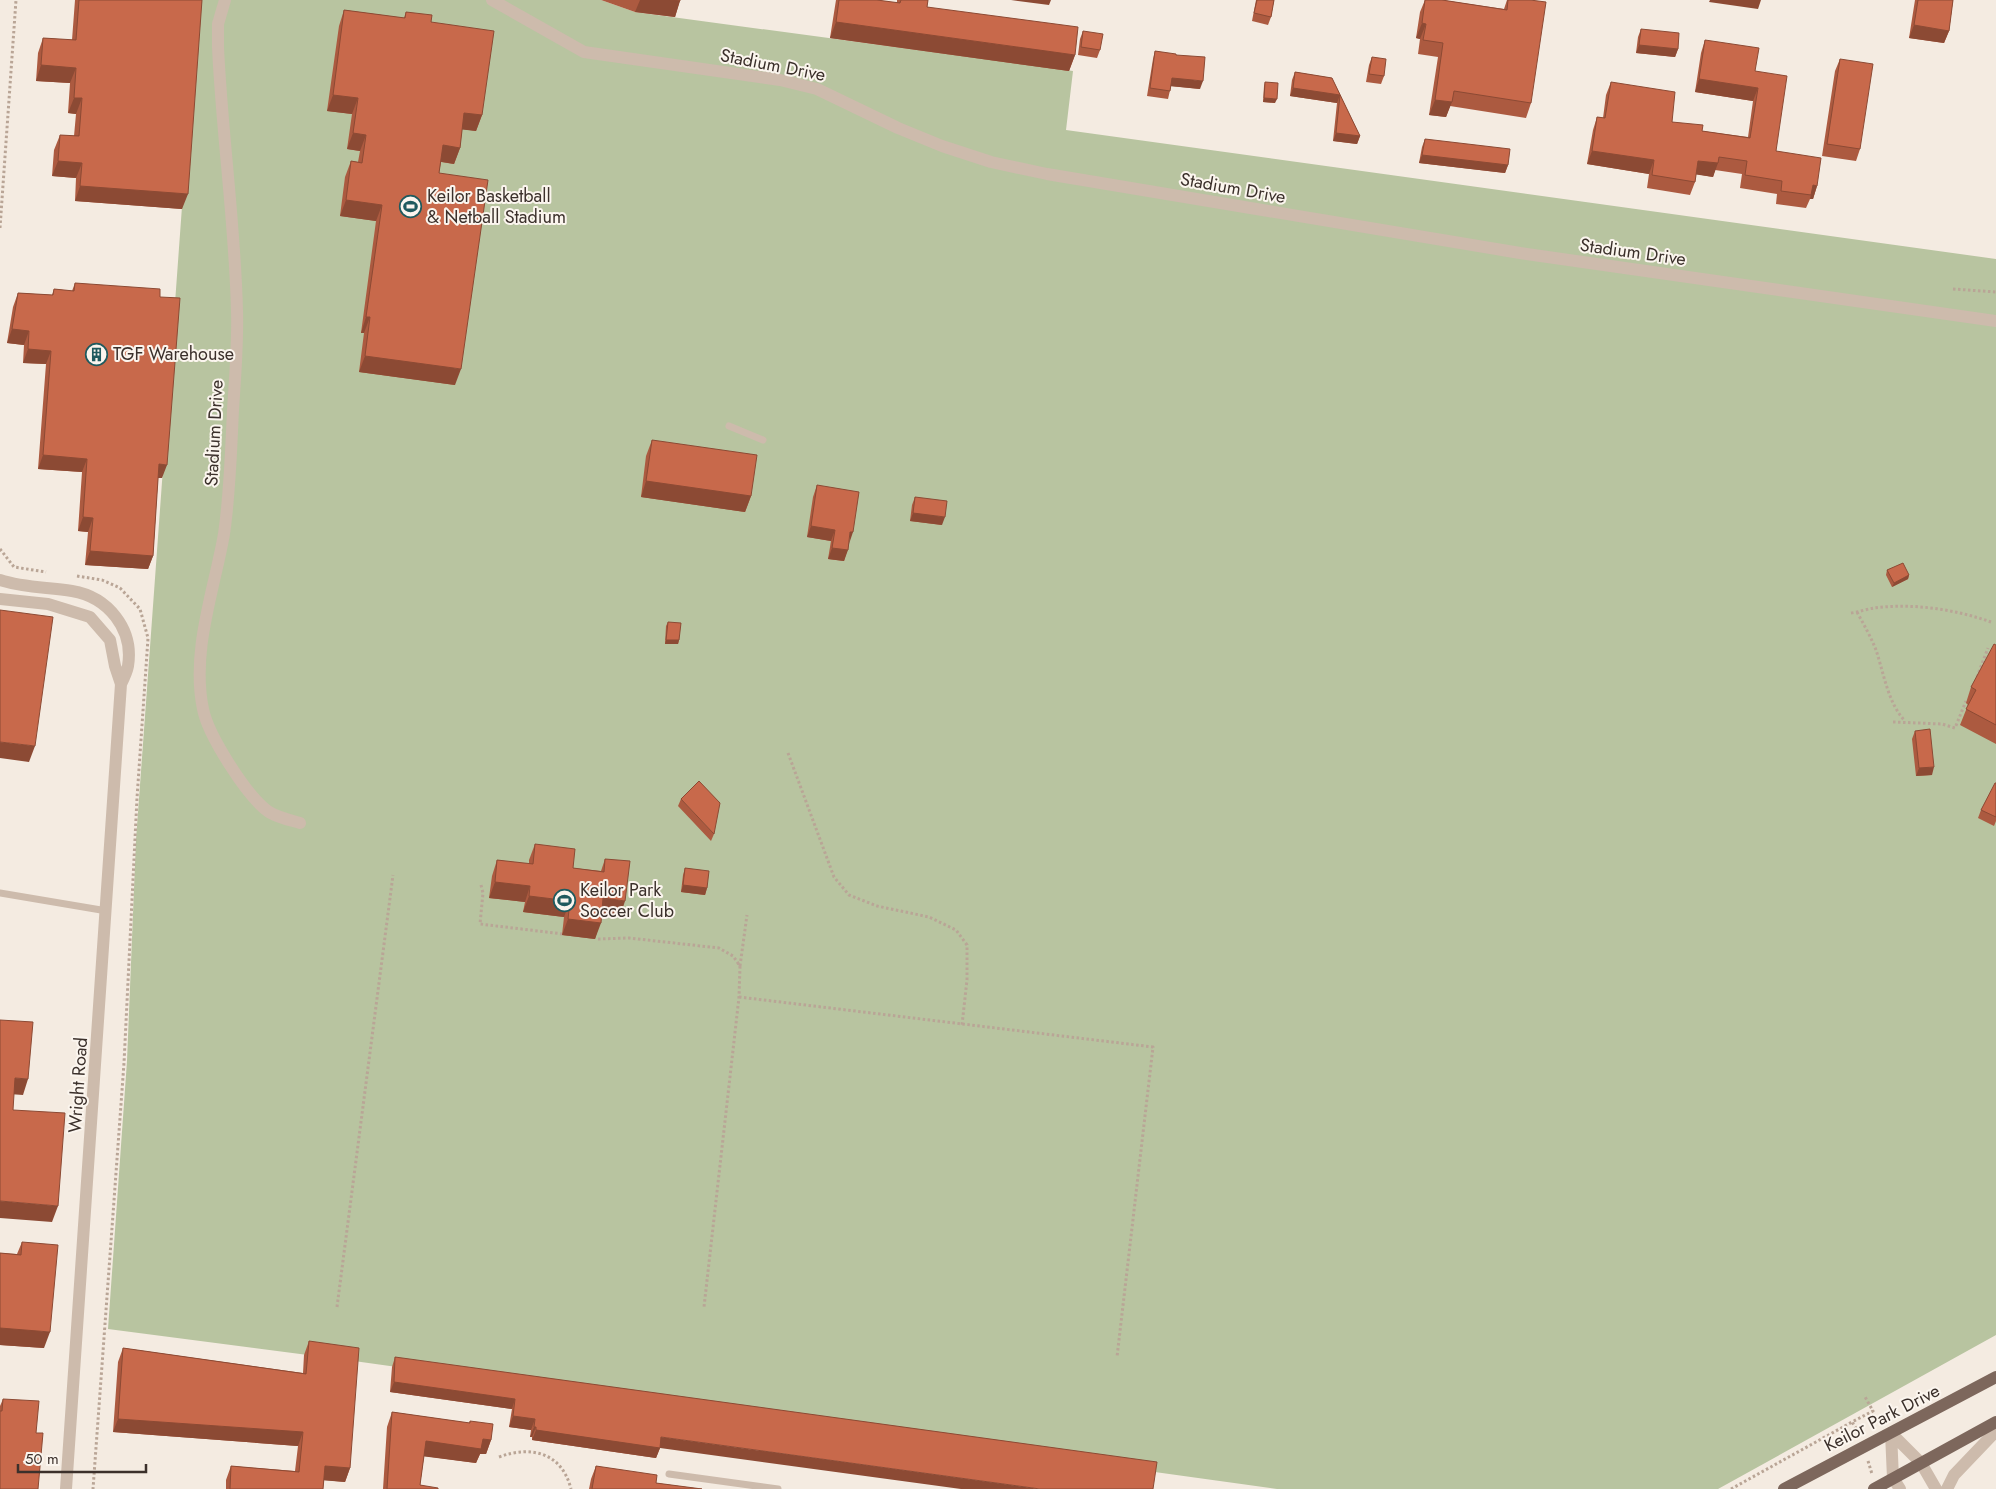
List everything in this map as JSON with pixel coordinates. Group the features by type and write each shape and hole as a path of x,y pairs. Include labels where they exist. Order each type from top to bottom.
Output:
{"main road":[{"name":"Keilor Park Drive","path":"1784,1489 1996,1377"},
{"path":"1874,1489 1896,1484 1921,1463 1996,1422"}],"street":[{"name":"Stadium Drive","path":"225,0 218,24 218,47 234,234 238,313 228,490 220,557 201,648 200,694 203,712 211,730 230,765 253,799 280,818 300,823"},
{"name":"Stadium Drive","path":"492,0 584,52 780,80 817,89 898,128 942,146 991,162 1047,174 1520,253 1996,322"},
{"name":"Wright Road","path":"0,580 26,586 73,592 100,601 113,612 125,633 128,644 128,666 122,684 66,1489"},
{"name":"Wright Road","path":"0,600 48,604 90,617 110,640 115,666 122,684"},
{"path":"1946,1489 1954,1475 1996,1432"},
{"path":"1890,1433 1921,1463 1936,1489"},
{"path":"1890,1433 1896,1484"}],"lane":[{"path":"729,426 763,440"},
{"path":"0,893 107,911"},
{"path":"670,1474 778,1489"}],"path":[{"path":"0,228 16,0"},
{"path":"1953,288 1996,292"},
{"path":"1851,613 1875,608 1937,608 1971,615 1991,622"},
{"path":"1857,612 1875,649 1896,711 1906,722"},
{"path":"1974,684 1988,648"},
{"path":"1893,722 1942,724 1955,728 1970,693"},
{"path":"788,753 834,877 849,896 877,906 929,918 956,930 967,944 967,980 962,1025"},
{"path":"337,1307 394,875"},
{"path":"481,885 483,893 480,924 563,934"},
{"path":"704,1307 739,997 740,966 746,915"},
{"path":"598,939 629,938 718,948 733,956 740,966"},
{"path":"739,997 1152,1047 1117,1358"},
{"path":"1864,1395 1871,1409"},
{"path":"1732,1489 1852,1422"},
{"path":"499,1457 512,1452 533,1450 545,1454 560,1466 568,1478 571,1489"}],"green space":[{"path":"197,0 601,0 635,12 1073,71 1066,130 1996,259 1996,1335 1718,1489 1277,1489 354,1361 108,1329 127,1061 136,840"}],"building":[{"path":"79,0 202,0 188,194 80,186 82,163 58,161 60,135 79,136 82,98 74,98 76,68 41,65 43,38 76,40"},
{"path":"839,0 877,0 900,3 901,0 928,0 927,7 1078,27 1075,55 836,22"},
{"path":"1257,0 1274,0 1271,17 1254,13"},
{"path":"1425,0 1442,0 1507,10 1508,0 1546,2 1531,103 1454,91 1452,102 1435,100 1443,43 1423,40 1426,24 1422,23"},
{"path":"1918,0 1953,0 1949,31 1914,25"},
{"name":"Keilor Basketball & Netball Stadium","path":"344,10 405,18 406,12 432,15 431,22 494,31 482,115 464,113 460,148 443,145 439,173 488,180 461,369 365,356 370,317 366,317 382,205 346,200 351,161 362,163 366,135 353,133 358,98 333,95"},
{"path":"1641,29 1679,33 1678,49 1639,45"},
{"path":"1083,31 1103,34 1100,50 1081,47"},
{"path":"1705,40 1759,48 1755,71 1787,76 1776,151 1821,158 1817,186 1813,185 1811,195 1781,191 1782,181 1745,175 1747,161 1719,157 1718,163 1698,161 1695,182 1652,175 1654,160 1592,151 1597,117 1605,118 1611,82 1675,92 1672,122 1703,125 1702,131 1750,138 1758,88 1699,79"},
{"path":"1155,51 1205,57 1203,81 1172,78 1170,91 1150,88"},
{"path":"1372,57 1386,59 1384,76 1369,74"},
{"path":"1840,59 1873,64 1860,149 1827,144"},
{"path":"1295,72 1332,78 1360,136 1336,133 1340,95 1293,88"},
{"path":"1265,82 1278,83 1277,99 1264,98"},
{"path":"1425,139 1510,149 1508,165 1422,155"},
{"path":"75,283 160,289 160,297 180,298 167,465 159,464 153,556 90,551 93,518 83,517 87,459 43,455 51,351 28,349 29,331 12,329 18,293 53,295 54,289 74,291"},
{"path":"652,440 757,455 751,496 646,481"},
{"path":"817,485 859,492 853,532 850,532 848,550 832,548 835,530 811,526"},
{"path":"915,497 947,501 945,517 913,513"},
{"path":"1903,563 1909,575 1894,583 1887,570"},
{"path":"0,610 53,617 35,746 0,742"},
{"path":"668,622 681,623 679,640 666,640"},
{"path":"1994,644 1996,645 1996,725 1966,709 1976,690 1971,687"},
{"path":"1930,729 1934,767 1919,768 1915,731"},
{"path":"699,781 720,803 714,834 681,799"},
{"path":"1996,783 1996,817 1981,810"},
{"path":"535,844 575,849 573,868 604,872 605,859 630,861 625,901 603,898 601,923 568,919 570,901 529,896 530,886 495,882 497,860 533,864"},
{"path":"685,868 709,871 707,888 683,885"},
{"path":"0,1020 33,1022 28,1079 15,1078 13,1110 65,1113 58,1206 0,1201"},
{"path":"22,1242 58,1245 50,1332 0,1328 0,1253 21,1255"},
{"path":"309,1341 359,1348 350,1468 325,1466 323,1489 230,1489 231,1466 299,1472 303,1432 118,1419 123,1348 306,1374"},
{"path":"395,1357 1157,1462 1153,1489 1040,1489 661,1437 660,1448 536,1430 536,1427 534,1427 535,1419 513,1416 515,1399 394,1382"},
{"path":"3,1399 39,1401 36,1433 43,1433 38,1489 0,1489 0,1411 2,1411"},
{"path":"392,1412 470,1423 470,1421 493,1424 491,1440 483,1439 481,1449 426,1441 420,1485 438,1489 387,1489"},
{"path":"596,1466 657,1475 656,1483 702,1489 592,1489"}],"place":[{"name":"Keilor Basketball & Netball Stadium","path":"411,206"},
{"name":"TGF Warehouse","path":"97,354"},
{"name":"Keilor Park Soccer Club","path":"564,900"}]}
